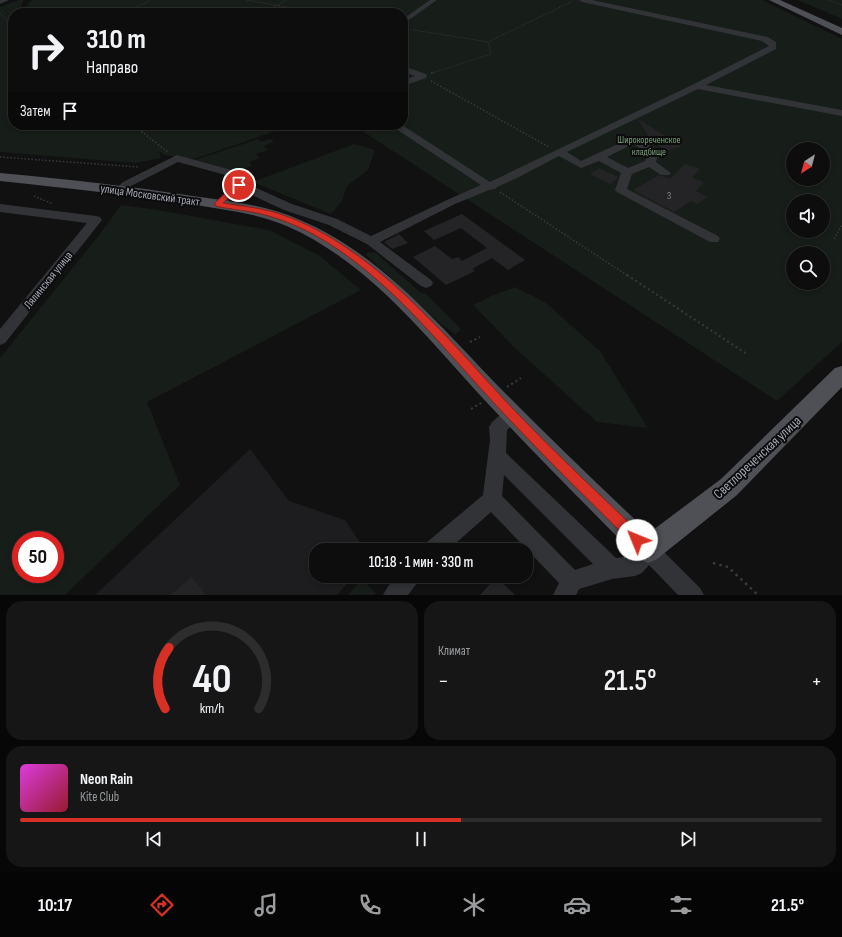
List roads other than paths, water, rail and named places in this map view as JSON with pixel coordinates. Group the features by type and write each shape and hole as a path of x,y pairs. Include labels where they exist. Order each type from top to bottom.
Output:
{"main road":[{"path":"773,0 842,32"},
{"path":"794,0 842,22"},
{"name":"улица Московский тракт","path":"0,177 122,189 256,210 277,216 315,232 356,258 377,275 428,324 505,421 648,550"},
{"name":"Светлореченская улица","path":"648,550 729,487 842,374"}],"street":[{"path":"0,2 6,0"},
{"path":"408,18 434,0"},
{"path":"371,241 451,202 491,187 559,152 697,86 773,46 773,44 765,39 582,0"},
{"path":"408,71 423,76 408,81"},
{"path":"697,86 842,113"},
{"path":"403,130 491,187"},
{"path":"559,152 581,165 600,158 633,140 654,152 650,163 627,172 600,158"},
{"path":"122,189 127,184 177,158 249,178 218,204"},
{"path":"650,163 665,173"},
{"path":"627,172 621,190 714,239"},
{"path":"239,185 288,207 333,222 371,241 426,283"},
{"name":"Лялинская улица","path":"0,208 96,220 0,339"},
{"path":"441,543 492,499 497,456 505,421"},
{"path":"497,456 612,569"},
{"path":"492,499 568,588 612,569 635,566 648,550 693,595"},
{"path":"394,595 404,583"}],"park label":[{"name":"Широкореченское кладбище","path":"649,144"}]}
